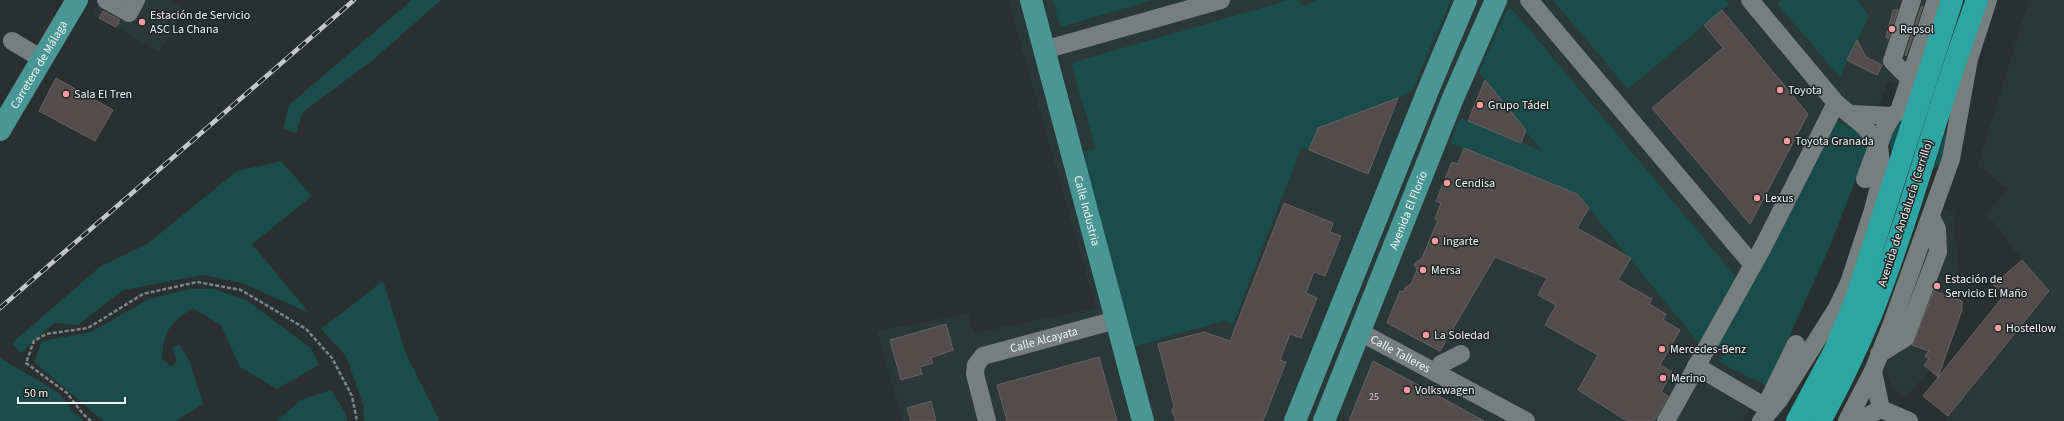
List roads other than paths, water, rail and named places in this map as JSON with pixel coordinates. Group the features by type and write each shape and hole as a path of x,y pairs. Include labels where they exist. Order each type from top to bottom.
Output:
{"highway":[{"name":"Avenida de Andalucía (Cerrillo)","path":"1797,421 1835,350 1856,298 1872,250 1894,163 1952,0"},
{"name":"Avenida de Andalucía (Cerrillo)","path":"1911,114 1956,55 1977,0"},
{"name":"Avenida de Andalucía (Cerrillo)","path":"1820,421 1841,382 1870,316 1891,261 1894,163"}],"main road":[{"name":"Carretera de Málaga","path":"0,130 77,0"},
{"name":"Calle Industria","path":"1031,0 1143,421"},
{"path":"1295,421 1334,321 1466,0"},
{"name":"Avenida El Florío","path":"1324,421 1452,98 1496,0"},
{"path":"1334,321 1360,332"}],"street":[{"path":"106,0 129,13 136,0"},
{"path":"1044,50 1221,0"},
{"path":"1529,0 1753,265"},
{"path":"1750,0 1836,103 1865,126 1894,163 1934,177 1946,173"},
{"path":"1908,77 1892,61 1912,0"},
{"path":"1908,77 1928,0"},
{"name":"Avenida de Andalucía (Cerrillo)","path":"1765,415 1779,400 1837,308 1849,283 1870,219 1882,175 1894,163 1884,130 1911,114 1908,77 1936,0"},
{"name":"Avenida de Andalucía (Cerrillo)","path":"1847,421 1873,371 1946,173 1954,148 1969,59 1988,0"},
{"path":"12,41 42,59"},
{"path":"1666,421 1753,265 1836,103"},
{"path":"1851,114 1911,114 1944,122 1955,136"},
{"path":"1865,179 1894,163"},
{"path":"1870,219 1872,250"},
{"name":"Calle Alcayata","path":"988,421 975,374 976,365 983,356 1116,320"},
{"name":"Calle Talleres","path":"1360,332 1526,421"},
{"path":"1765,415 1770,393 1796,344"},
{"path":"1436,373 1440,364 1461,354"},
{"path":"1696,366 1751,397 1765,415"},
{"path":"1873,371 1885,414"},
{"path":"1857,421 1885,414 1909,421"}],"railway":[{"path":"0,308 354,0"}],"place":[{"name":"Estación de Servicio ASC La Chana","path":"142,22"},
{"name":"Repsol","path":"1892,29"},
{"name":"Toyota","path":"1780,90"},
{"name":"Sala El Tren","path":"66,94"},
{"name":"Grupo Tádel","path":"1480,105"},
{"name":"Toyota Granada","path":"1787,141"},
{"name":"Cendisa","path":"1447,183"},
{"name":"Lexus","path":"1757,198"},
{"name":"Ingarte","path":"1435,241"},
{"name":"Mersa","path":"1423,270"},
{"name":"Estación de Servicio El Maño","path":"1937,286"},
{"name":"Hostellow","path":"1998,328"},
{"name":"La Soledad","path":"1426,335"},
{"name":"Mercedes-Benz","path":"1662,349"},
{"name":"Merino","path":"1663,378"},
{"name":"Volkswagen","path":"1407,390"}]}
